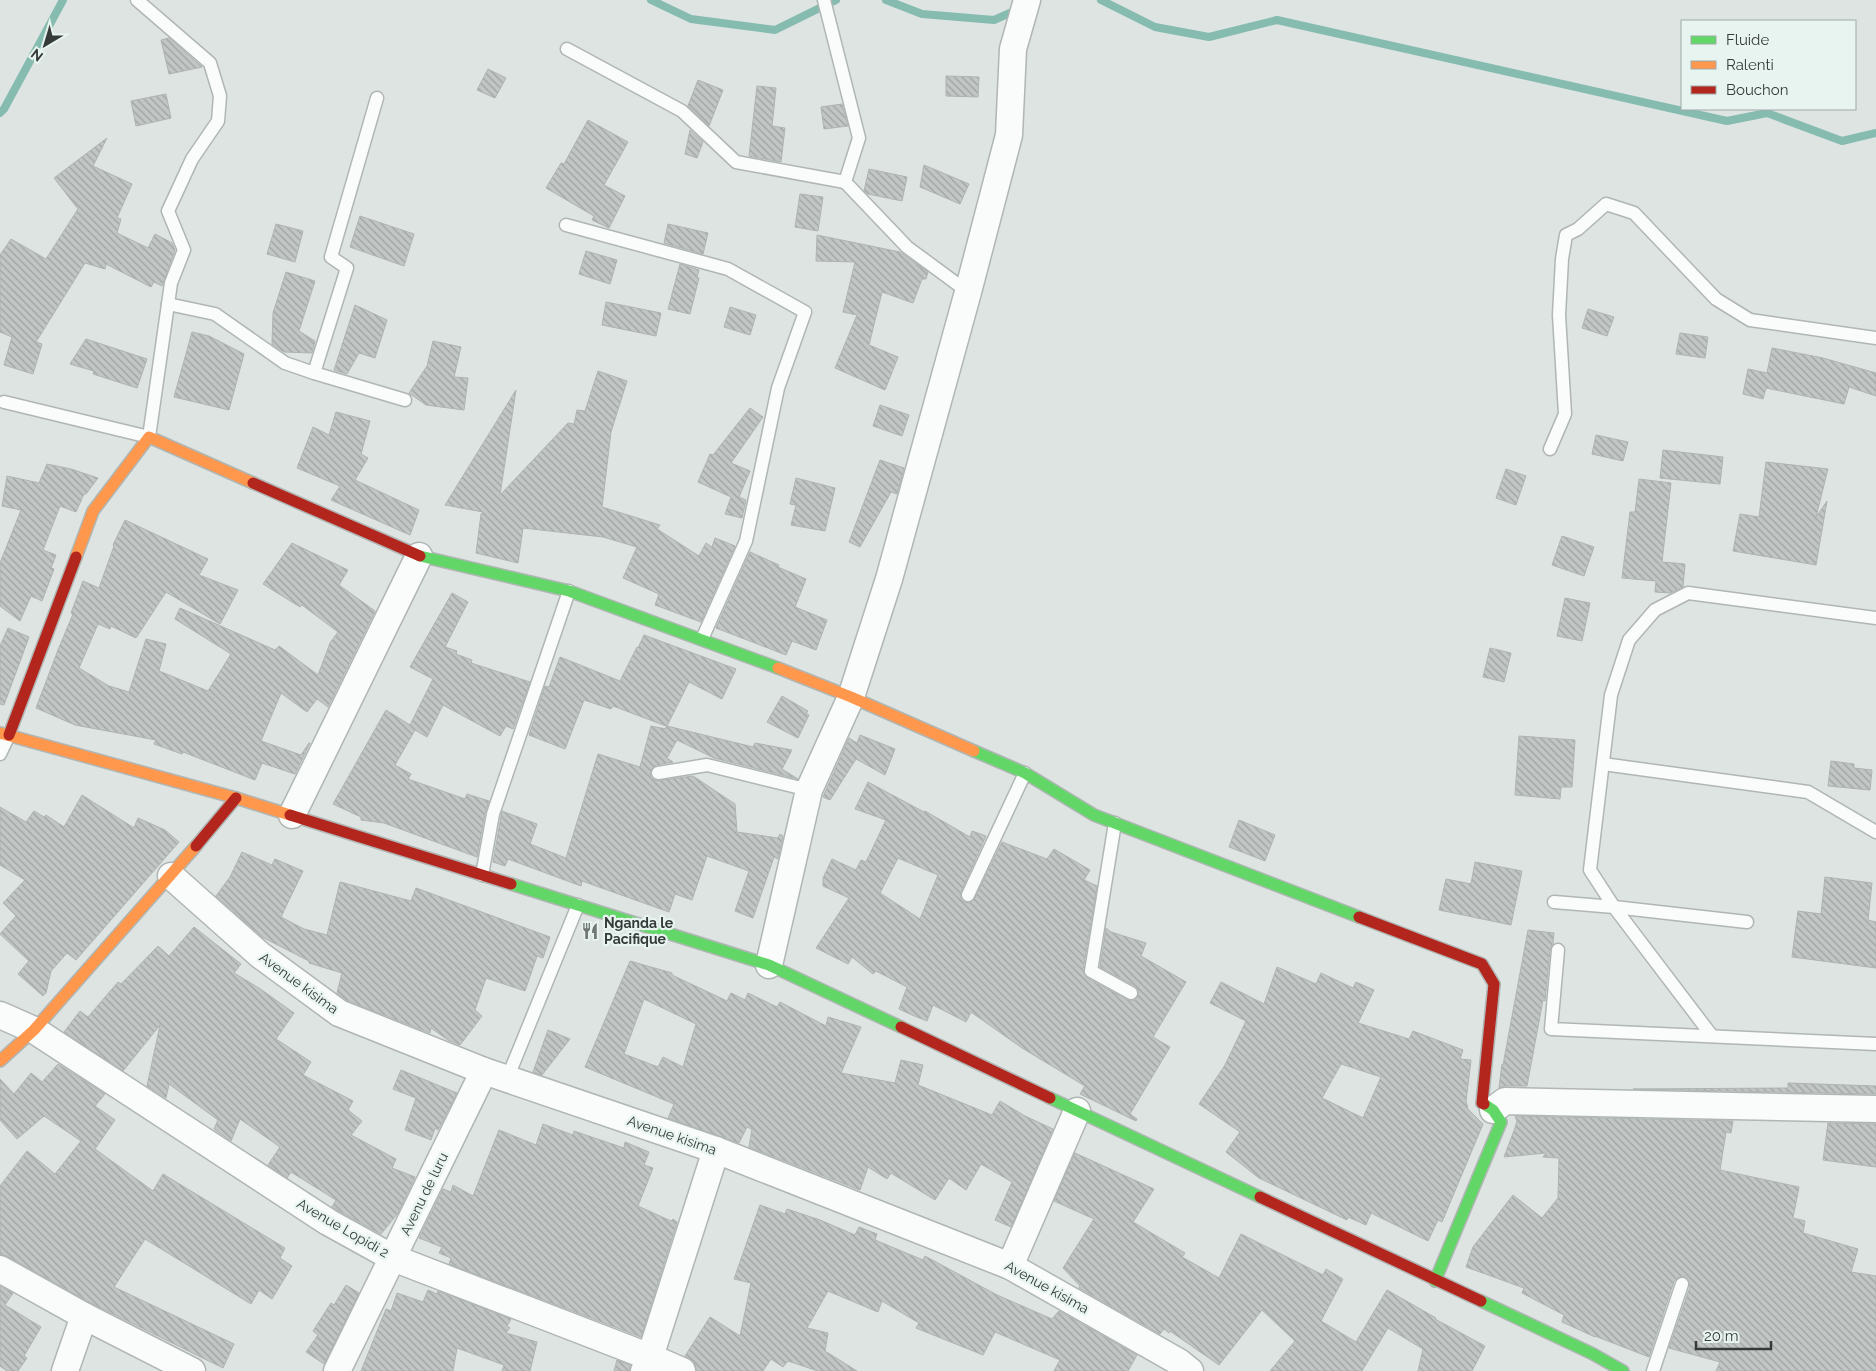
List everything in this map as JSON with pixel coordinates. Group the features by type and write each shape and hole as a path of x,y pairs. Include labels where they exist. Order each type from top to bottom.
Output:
{"street":[{"path":"769,965 809,790 850,697 889,579 968,292 1009,134 1014,49 1027,0"},
{"path":"1436,1281 1501,1122 1493,1110 1482,1104 1494,984 1482,964 1094,815 1025,773 850,697 702,639 569,591 419,556 149,437 93,511 5,734 236,798 769,965 1436,1281 1593,1354 1624,1371"},
{"path":"292,815 419,556"},
{"path":"0,1061 34,1030 171,876 236,798"},
{"name":"Avenue kisima","path":"171,876 260,955 339,1013 496,1075 716,1150 1010,1266 1179,1362 1190,1371"},
{"name":"Avenue Lopidi 2","path":"0,1015 34,1030 328,1222 393,1258 647,1364 682,1371"},
{"name":"Avenu de luru","path":"337,1371 393,1258 496,1075"},
{"path":"1493,1110 1505,1101 1876,1109"},
{"path":"1010,1266 1077,1111"},
{"path":"647,1364 716,1150"},
{"path":"0,1269 84,1316 192,1371"},
{"path":"65,1371 84,1316"}],"lane":[{"path":"4,402 149,437 171,282 184,250 168,210 192,159 218,121 220,96 210,63 137,0"},
{"path":"824,0 859,138 845,182"},
{"path":"566,49 682,111 736,162 845,182 907,247 968,292"},
{"path":"314,373 347,268 331,257 376,98"},
{"path":"1550,449 1565,414 1559,315 1562,259 1566,235 1578,229 1606,204 1634,213 1716,298 1750,320 1876,338"},
{"path":"566,225 728,269 805,312 778,388 746,540 702,639"},
{"path":"168,304 215,314 285,363 405,400"},
{"path":"482,875 493,814 569,591"},
{"path":"1712,1036 1614,907 1590,870 1611,695 1629,640 1655,610 1688,593 1876,618"},
{"path":"0,754 5,734"},
{"path":"1603,764 1808,792 1876,832"},
{"path":"658,773 707,765 809,790"},
{"path":"968,895 1025,773"},
{"path":"1116,823 1091,971 1131,993"},
{"path":"1554,902 1747,922"},
{"path":"496,1075 578,905"},
{"path":"1558,950 1551,1029 1876,1044"},
{"path":"1653,1371 1682,1284"}],"building":[{"path":"169,38 202,67 169,74 161,40"},
{"path":"488,69 506,78 495,98 477,90"},
{"path":"946,76 979,77 978,97 946,96"},
{"path":"698,80 723,90 709,126 688,106"},
{"path":"757,86 776,88 772,126 785,128 781,162 749,156"},
{"path":"166,94 171,118 136,126 131,101"},
{"path":"842,104 848,126 824,129 821,107"},
{"path":"588,120 628,142 604,185 625,196 609,228 592,220 594,216 546,188 561,163 564,164"},
{"path":"690,130 703,142 697,158 685,154"},
{"path":"107,138 93,166 132,184 117,218 121,219 117,233 148,248 155,234 172,243 175,250 162,286 154,282 151,287 106,264 105,269 85,263 36,342 42,344 33,374 4,365 12,337 0,332 0,255 11,239 46,259 78,209 54,178"},
{"path":"924,165 969,184 960,204 920,187"},
{"path":"869,169 907,177 902,201 868,194 864,191"},
{"path":"800,194 823,197 818,231 795,227"},
{"path":"360,216 414,234 404,266 350,247"},
{"path":"276,224 303,231 295,262 267,254"},
{"path":"668,224 708,233 703,254 664,243"},
{"path":"817,235 900,252 928,272 926,279 922,279 913,303 882,292 869,345 898,357 885,390 835,368 857,315 843,312 855,262 816,261"},
{"path":"586,251 617,260 610,284 579,274"},
{"path":"680,264 699,270 697,277 699,278 690,314 668,309"},
{"path":"286,272 315,281 299,331 315,341 312,353 284,352 272,344 273,313"},
{"path":"606,302 661,313 656,336 602,325"},
{"path":"355,305 387,320 375,358 359,353 347,374 334,370"},
{"path":"730,307 756,315 750,335 724,327"},
{"path":"1588,309 1614,317 1607,336 1582,328"},
{"path":"192,332 209,336 244,354 229,410 174,397"},
{"path":"1680,333 1708,337 1705,358 1676,354"},
{"path":"86,339 147,359 137,388 93,374 94,371 70,364"},
{"path":"433,341 461,347 454,377 468,378 464,410 426,405 409,393 427,366"},
{"path":"1772,348 1823,358 1876,373 1876,396 1849,387 1844,404 1766,388 1763,399 1743,394 1748,369 1767,373"},
{"path":"598,371 627,381 611,432 602,507 660,525 657,529 699,556 706,543 712,547 715,538 735,546 701,622 655,605 659,594 623,578 637,547 603,537 523,528 518,563 476,553 481,514 483,512 445,505 516,390 500,495 568,423 574,424 577,410 585,411"},
{"path":"880,405 909,415 902,436 873,426"},
{"path":"750,408 763,417 731,463 750,471 739,497 746,500 742,518 725,514 731,497 698,482 710,454 713,455"},
{"path":"336,412 370,421 361,454 368,458 355,480 419,510 410,535 331,500 340,486 297,468 313,427 329,435"},
{"path":"1596,435 1628,442 1623,461 1592,454"},
{"path":"1663,450 1723,457 1720,484 1660,478"},
{"path":"880,460 904,468 897,494 891,492 860,547 849,542"},
{"path":"1766,462 1828,469 1816,517 1827,501 1816,565 1733,551 1740,514 1759,517"},
{"path":"47,464 71,469 98,478 86,494 84,494 76,512 60,506 43,550 56,555 51,568 54,569 42,601 31,596 20,621 0,606 0,563 21,510 2,506 7,476 39,483"},
{"path":"1506,469 1526,476 1516,505 1496,498"},
{"path":"796,478 835,488 825,531 791,525 796,505 790,504"},
{"path":"1639,479 1671,483 1662,562 1685,564 1683,587 1670,593 1655,592 1656,581 1622,578 1630,512 1635,512"},
{"path":"125,520 208,559 199,575 238,590 220,624 166,592 136,638 111,626 110,629 98,624 79,668 109,686 129,692 146,639 166,644 159,671 208,691 231,654 175,619 180,608 275,650 279,646 318,675 330,643 338,632 302,605 300,607 263,584 292,543 348,570 339,585 375,611 328,707 317,699 307,712 281,693 261,741 301,755 310,743 295,774 262,763 255,780 183,752 182,754 154,744 156,740 75,725 36,708 73,614 71,613 83,581 99,588 113,545"},
{"path":"1562,536 1594,547 1584,576 1552,565"},
{"path":"750,552 806,579 795,607 827,620 816,650 792,641 786,655 716,628"},
{"path":"452,593 468,602 445,647 457,651 456,654 472,660 471,663 530,682 513,729 506,726 500,736 443,705 427,737 415,730 395,765 411,774 408,779 465,799 467,794 489,801 477,857 384,823 361,820 361,817 333,804 386,710 410,725 433,679 410,667"},
{"path":"1565,598 1590,603 1582,641 1557,636"},
{"path":"8,628 29,637 4,705 0,704 0,646"},
{"path":"644,635 736,669 722,699 689,682 667,726 753,747 755,743 792,750 782,769 798,779 714,758 677,740 667,758 673,762 656,765 650,771 651,778 656,781 693,776 735,804 737,832 778,838 780,834 783,836 778,859 774,857 753,918 735,911 749,871 707,856 692,900 675,894 669,912 582,881 581,886 508,859 505,866 493,862 502,811 537,824 530,844 566,858 598,754 640,767 651,726 666,729 666,726 613,706 611,709 584,700 565,749 529,735 545,686 549,687 560,657 620,681"},
{"path":"1490,648 1511,653 1504,682 1483,677"},
{"path":"782,696 808,711 806,714 809,715 798,738 767,722"},
{"path":"860,735 895,749 885,775 856,759 830,800 823,797 849,738 857,743"},
{"path":"1519,736 1575,740 1572,787 1561,787 1560,799 1515,795"},
{"path":"1831,761 1854,764 1854,768 1872,770 1870,790 1828,786"},
{"path":"868,782 925,811 970,837 972,831 986,836 961,892 960,896 964,902 969,903 975,898 1002,842 1047,859 1054,849 1090,870 1084,880 1097,886 1083,970 1087,978 1128,1000 1135,1000 1138,996 1138,989 1135,986 1100,967 1106,928 1111,932 1146,943 1141,956 1186,982 1153,1037 1170,1047 1130,1114 1137,1119 1136,1121 1080,1094 1085,1086 1022,1048 971,1012 966,1022 933,1005 927,1021 912,1015 899,1009 907,987 876,971 873,974 852,957 848,964 816,948 849,898 823,886 823,878 832,859 856,870 861,860 866,862 886,820 855,809","holes":["898,858 938,875 920,919 880,893"]},
{"path":"82,795 134,828 138,818 165,830 179,842 76,960 67,953 51,971 46,993 43,996 18,974 29,961 0,934 16,916 3,903 25,880 0,865 0,807 26,822 34,811 44,817 46,815 64,827"},
{"path":"1239,820 1275,835 1265,861 1229,847"},
{"path":"242,852 272,865 275,859 303,871 281,917 304,929 327,935 340,882 411,901 416,888 550,937 543,958 537,956 525,991 486,978 475,1010 482,1016 460,1045 448,1040 431,1028 430,1033 346,1000 337,993 342,973 309,963 309,961 262,937 216,896 230,877"},
{"path":"1475,862 1522,871 1511,925 1439,910 1446,879 1471,884"},
{"path":"1825,877 1872,883 1868,920 1876,922 1876,968 1792,957 1798,911 1821,914"},
{"path":"194,927 241,964 234,973 294,1013 276,1039 311,1062 303,1075 353,1101 348,1110 362,1121 351,1135 396,1159 392,1168 415,1177 398,1213 381,1234 332,1207 336,1200 291,1172 287,1178 268,1165 280,1147 240,1119 231,1141 214,1129 218,1120 169,1084 166,1098 147,1086 160,1025 123,1071 64,1032 80,1011 88,1017 118,982 121,984 158,946 169,956"},
{"path":"1528,930 1554,933 1553,944 1550,949 1545,1001 1543,1000 1527,1086 1505,1086 1499,1088 1502,1064"},
{"path":"630,961 672,973 672,975 727,1001 731,993 745,1000 748,993 777,1007 780,1002 826,1026 828,1017 861,1027 841,1073 895,1083 901,1060 923,1065 918,1085 992,1115 1000,1101 1025,1116 1053,1129 1011,1227 995,1220 1012,1182 981,1164 966,1190 949,1178 935,1200 891,1173 887,1179 868,1167 860,1190 749,1147 752,1129 747,1127 739,1143 668,1118 674,1104 585,1067","holes":["644,999 696,1024 683,1067 663,1057 658,1067 624,1054"]},
{"path":"1277,967 1316,984 1321,973 1353,988 1356,982 1374,990 1358,1023 1409,1039 1413,1031 1463,1050 1460,1059 1471,1060 1466,1101 1468,1109 1483,1124 1442,1222 1438,1220 1428,1241 1371,1213 1366,1225 1348,1217 1347,1220 1259,1178 1226,1152 1240,1132 1199,1104 1225,1065 1246,1021 1210,1003 1221,982 1264,1004","holes":["1341,1064 1381,1077 1363,1118 1322,1098"]},
{"path":"548,1030 570,1039 542,1075 533,1072"},
{"path":"58,1064 105,1094 95,1106 115,1120 95,1149 153,1191 163,1174 285,1248 280,1258 292,1266 272,1299 259,1290 251,1304 145,1239 114,1287 234,1344 223,1368 91,1303 7,1256 0,1254 0,1186 27,1151 55,1174 81,1141 44,1116 17,1139 0,1120 0,1079 14,1094 31,1073 42,1082"},
{"path":"401,1070 457,1093 438,1130 435,1128 431,1140 405,1130 416,1098 393,1089"},
{"path":"1788,1083 1876,1086 1876,1094 1633,1089 1788,1088"},
{"path":"1515,1116 1733,1121 1731,1133 1726,1132 1720,1170 1799,1187 1793,1218 1805,1221 1803,1233 1858,1249 1851,1272 1876,1276 1876,1371 1716,1371 1720,1362 1669,1348 1690,1287 1688,1279 1684,1276 1674,1281 1649,1357 1595,1337 1562,1322 1564,1315 1522,1293 1524,1288 1466,1267 1473,1247 1513,1195 1542,1218 1558,1198 1559,1158 1543,1157 1546,1153 1504,1157 1517,1121"},
{"path":"1828,1123 1876,1124 1876,1167 1823,1160"},
{"path":"543,1124 573,1135 574,1131 624,1148 625,1142 649,1152 644,1165 653,1168 638,1206 677,1222 641,1337 449,1264 451,1258 439,1253 442,1247 419,1238 443,1189 451,1192 453,1185 473,1196 499,1130 536,1145"},
{"path":"1075,1153 1154,1189 1133,1222 1185,1253 1182,1257 1219,1278 1241,1234 1323,1275 1326,1269 1343,1279 1321,1321 1356,1342 1387,1290 1485,1346 1472,1371 1418,1371 1423,1349 1388,1328 1362,1371 1270,1371 1295,1341 1262,1310 1219,1365 1170,1331 1169,1333 1164,1329 1160,1334 1079,1288 1080,1286 1063,1268 1094,1219 1054,1201"},
{"path":"760,1205 785,1214 787,1209 820,1220 855,1235 859,1227 877,1234 875,1240 923,1260 925,1256 997,1295 1052,1319 1059,1311 1137,1355 1128,1371 1054,1371 1060,1360 995,1332 983,1355 916,1328 919,1323 882,1301 878,1312 828,1291 807,1328 828,1333 825,1351 857,1371 818,1371 788,1361 783,1367 771,1359 763,1371 697,1371 694,1362 685,1356 710,1317 740,1336 751,1283 734,1279"},
{"path":"346,1285 359,1293 324,1364 306,1352 318,1335 313,1331 331,1303 334,1305"},
{"path":"0,1286 13,1293 5,1305 41,1327 24,1356 27,1358 18,1371 7,1371 0,1366"},
{"path":"428,1290 437,1294 438,1291 511,1319 507,1326 510,1328 506,1333 537,1342 530,1371 502,1371 504,1365 457,1348 453,1371 361,1371 386,1309 391,1311 397,1293 423,1302"},
{"path":"617,1360 630,1365 629,1371 614,1371"}],"waterway":[{"path":"0,113 4,109 63,0"},
{"path":"651,0 691,19 775,30 836,0"},
{"path":"886,0 922,14 994,20 1019,9"},
{"path":"1101,0 1155,27 1209,37 1277,20 1727,121 1767,113 1842,141 1876,133"}],"traffic: fast":[{"path":"420,556 569,591 778,668"},
{"path":"974,751 1025,773 1094,815 1359,917"},
{"path":"511,884 769,965 901,1027"},
{"path":"1050,1098 1260,1197"},
{"path":"1435,1281 1501,1122 1493,1110 1484,1104"},
{"path":"1481,1301 1593,1354 1623,1371"}],"traffic: slow":[{"path":"76,557 93,511 149,437 253,483"},
{"path":"778,668 851,697 974,751"},
{"path":"0,733 236,798 290,815"},
{"path":"0,1061 34,1030 196,846"}],"traffic: jam":[{"path":"253,483 420,556"},
{"path":"9,735 76,557"},
{"path":"196,846 236,798"},
{"path":"290,815 511,884"},
{"path":"1359,917 1482,964 1494,984 1482,1103 1484,1104"},
{"path":"901,1027 1050,1098"},
{"path":"1260,1197 1481,1301"}],"place":[{"name":"Nganda le Pacifique","path":"590,931"}]}
